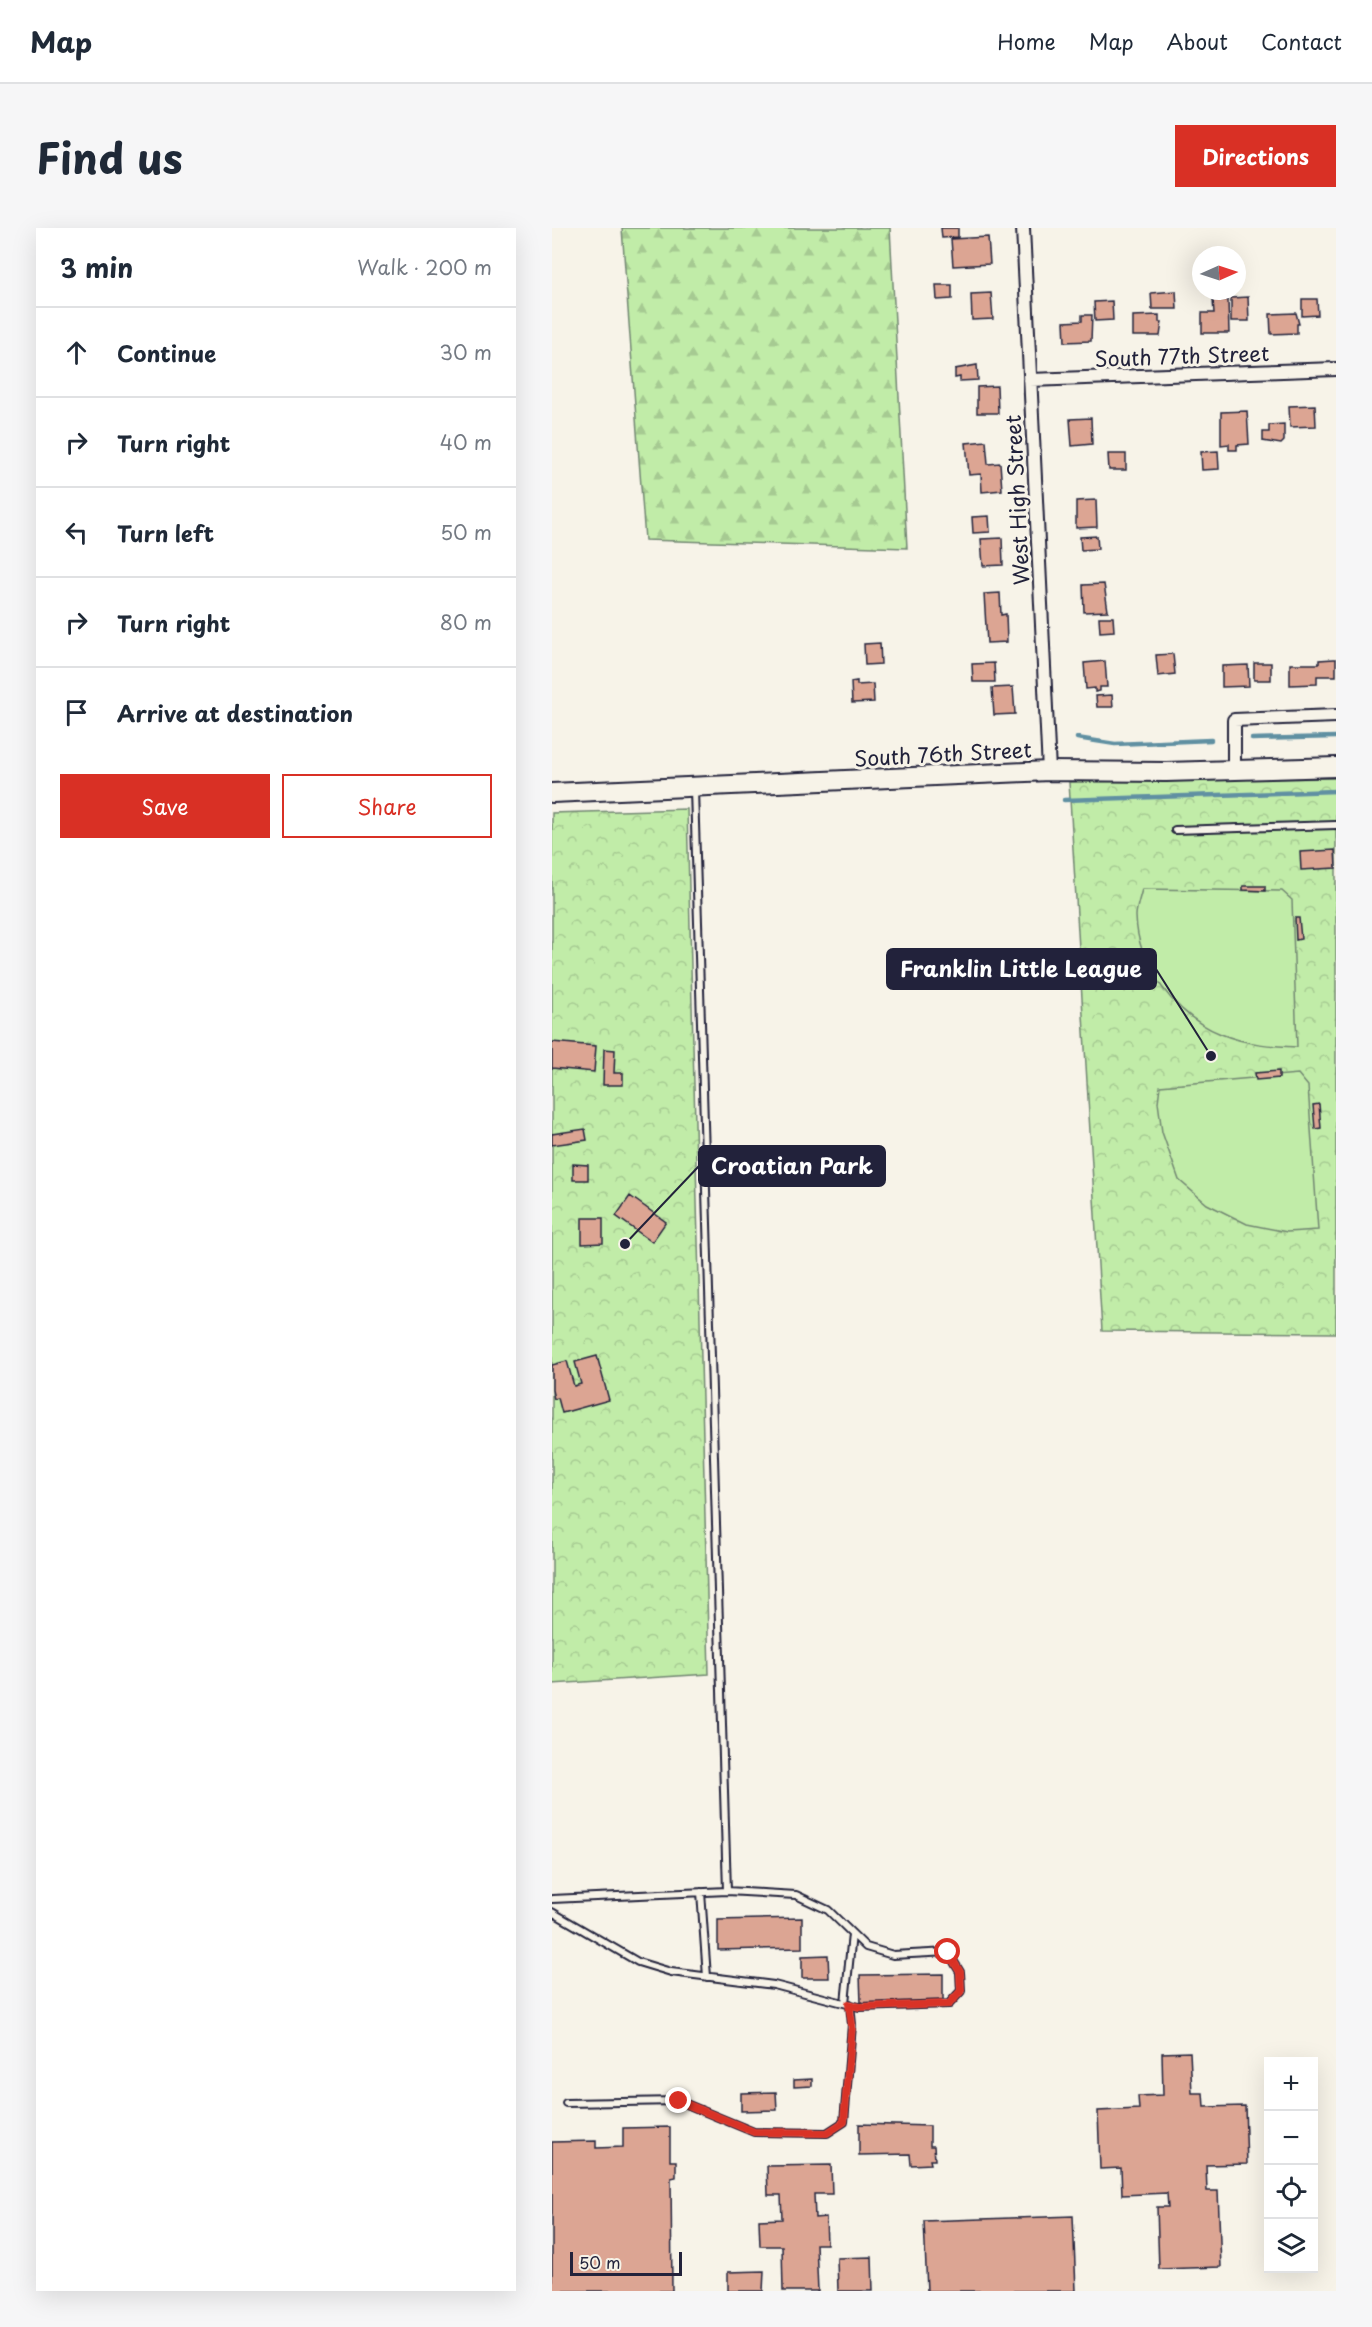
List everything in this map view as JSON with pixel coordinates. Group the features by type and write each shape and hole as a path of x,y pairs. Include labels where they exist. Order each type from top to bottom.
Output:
{"main road":[{"name":"South 76th Street","path":"552,794 1049,771 1336,767"}],"street":[{"name":"West High Street","path":"1023,228 1049,771"},
{"name":"South 77th Street","path":"1030,380 1336,369"},
{"path":"1234,770 1234,720 1336,716"}],"lane":[{"path":"694,787 727,1891"},
{"path":"1175,830 1336,825"},
{"path":"552,1899 727,1891 796,1895 828,1910 866,1947 893,1955 948,1952 960,1972 961,1991 949,2004 859,2007 774,1985 671,1972 638,1962 552,1912"},
{"path":"701,1892 706,1977"},
{"path":"566,2103 679,2101 754,2132 827,2133 844,2122 852,2025 847,2004 852,1934"}],"green space":[{"path":"622,228 890,228 907,548 645,540"},
{"path":"1336,778 1336,1333 1102,1331 1069,782"},
{"path":"687,809 709,1674 552,1684 552,813"},
{"path":"1142,889 1282,891 1292,900 1297,1047 1258,1044 1221,1034 1204,1026 1175,1002 1151,971 1143,953 1136,916"},
{"path":"1298,1074 1308,1086 1318,1230 1287,1232 1247,1224 1207,1204 1179,1180 1162,1132 1158,1102 1160,1086"}],"building":[{"path":"941,228 958,228 958,237 942,238"},
{"path":"988,237 990,264 953,266 951,239"},
{"path":"936,285 952,285 952,299 937,300"},
{"path":"1176,291 1177,309 1152,309 1151,293"},
{"path":"991,293 993,319 972,320 971,294"},
{"path":"1248,297 1249,321 1231,321 1231,300 1246,300"},
{"path":"1302,299 1317,299 1318,315 1302,316"},
{"path":"1213,300 1228,300 1229,333 1202,333 1202,313 1214,313"},
{"path":"1112,301 1113,320 1095,321 1094,302"},
{"path":"1296,313 1299,324 1297,324 1297,333 1271,334 1270,314"},
{"path":"1082,315 1092,315 1091,341 1065,342 1064,322 1082,321"},
{"path":"1159,315 1159,322 1162,322 1160,336 1133,336 1133,316"},
{"path":"977,365 978,380 960,381 960,377 955,378 955,369"},
{"path":"997,386 998,413 977,413 977,387"},
{"path":"1315,405 1316,426 1290,427 1289,406"},
{"path":"1247,411 1249,444 1237,445 1237,450 1229,450 1229,444 1221,445 1221,412"},
{"path":"1091,418 1092,444 1072,446 1070,419"},
{"path":"1284,424 1284,441 1281,444 1263,441 1263,432 1269,432 1269,425"},
{"path":"986,441 988,464 1000,463 1002,490 982,492 981,474 969,475 966,443"},
{"path":"1218,451 1219,469 1202,470 1201,452"},
{"path":"1108,454 1126,454 1126,470 1109,470"},
{"path":"1096,500 1097,527 1076,528 1076,501"},
{"path":"989,516 990,532 973,533 972,517"},
{"path":"1097,536 1098,549 1081,550 1080,537"},
{"path":"1002,538 1003,565 983,566 981,539"},
{"path":"1104,584 1108,611 1084,612 1083,585"},
{"path":"1000,593 1001,615 1006,614 1007,642 987,643 984,594"},
{"path":"1099,617 1113,617 1114,631 1100,632"},
{"path":"880,643 881,664 865,665 864,644"},
{"path":"1173,654 1175,674 1158,676 1156,655"},
{"path":"1336,659 1336,676 1317,676 1317,684 1290,685 1290,664 1319,664 1319,660"},
{"path":"1105,661 1107,687 1100,687 1100,691 1095,692 1095,688 1086,689 1084,663"},
{"path":"994,663 995,682 973,682 972,664"},
{"path":"1254,663 1271,663 1271,680 1254,680"},
{"path":"1248,665 1249,686 1222,687 1222,666"},
{"path":"857,681 857,685 873,684 874,702 852,703 851,682"},
{"path":"1013,687 1015,714 994,715 992,688"},
{"path":"1112,695 1113,707 1097,707 1096,696"},
{"path":"1335,850 1336,868 1301,870 1300,852"},
{"path":"1243,886 1265,886 1265,891 1243,890"},
{"path":"1295,918 1299,918 1301,939 1296,940"},
{"path":"552,1042 596,1046 594,1072 552,1068"},
{"path":"604,1049 615,1050 614,1073 623,1073 623,1085 603,1085"},
{"path":"1279,1071 1279,1078 1256,1080 1255,1073"},
{"path":"1319,1104 1321,1128 1315,1129 1313,1105"},
{"path":"585,1129 587,1140 552,1145 552,1134"},
{"path":"573,1164 588,1165 588,1180 573,1180"},
{"path":"630,1196 666,1222 652,1242 616,1216"},
{"path":"582,1218 603,1218 603,1243 582,1244"},
{"path":"597,1356 609,1400 562,1413 558,1398 554,1399 552,1390 552,1365 567,1361 574,1386 581,1384 575,1362"},
{"path":"802,1918 802,1948 718,1950 718,1920"},
{"path":"828,1955 829,1978 802,1978 802,1956"},
{"path":"943,1974 943,2002 861,2003 860,1975"},
{"path":"1190,2052 1192,2093 1203,2093 1204,2107 1245,2106 1247,2164 1206,2165 1207,2191 1218,2191 1221,2267 1159,2269 1157,2207 1168,2207 1167,2193 1122,2195 1121,2168 1100,2169 1098,2111 1139,2109 1138,2096 1163,2095 1162,2053"},
{"path":"812,2079 812,2086 794,2087 794,2080"},
{"path":"776,2092 777,2110 741,2111 741,2093"},
{"path":"859,2124 930,2126 930,2146 934,2146 935,2160 930,2160 931,2164 911,2165 910,2154 859,2155"},
{"path":"670,2127 670,2161 676,2161 676,2177 671,2178 672,2291 552,2291 552,2142 596,2141 596,2148 623,2147 623,2128"},
{"path":"831,2165 832,2194 814,2194 815,2218 826,2217 827,2244 816,2244 818,2291 783,2291 782,2246 760,2246 759,2220 782,2219 781,2195 768,2195 767,2166"},
{"path":"1073,2216 1076,2291 927,2291 924,2221"},
{"path":"872,2257 873,2291 838,2291 837,2258"},
{"path":"764,2271 763,2291 728,2291 728,2272"}],"waterway":[{"path":"1252,739 1336,737"},
{"path":"1077,738 1115,744 1211,740"},
{"path":"1064,800 1336,791"}],"place":[{"name":"Franklin Little League","path":"1211,1056"},
{"name":"Croatian Park","path":"625,1244"}],"route":[{"path":"679,2101 754,2132 827,2133 844,2122 852,2025 849,2004 859,2007 949,2004 961,1991 960,1972 948,1952"}]}
